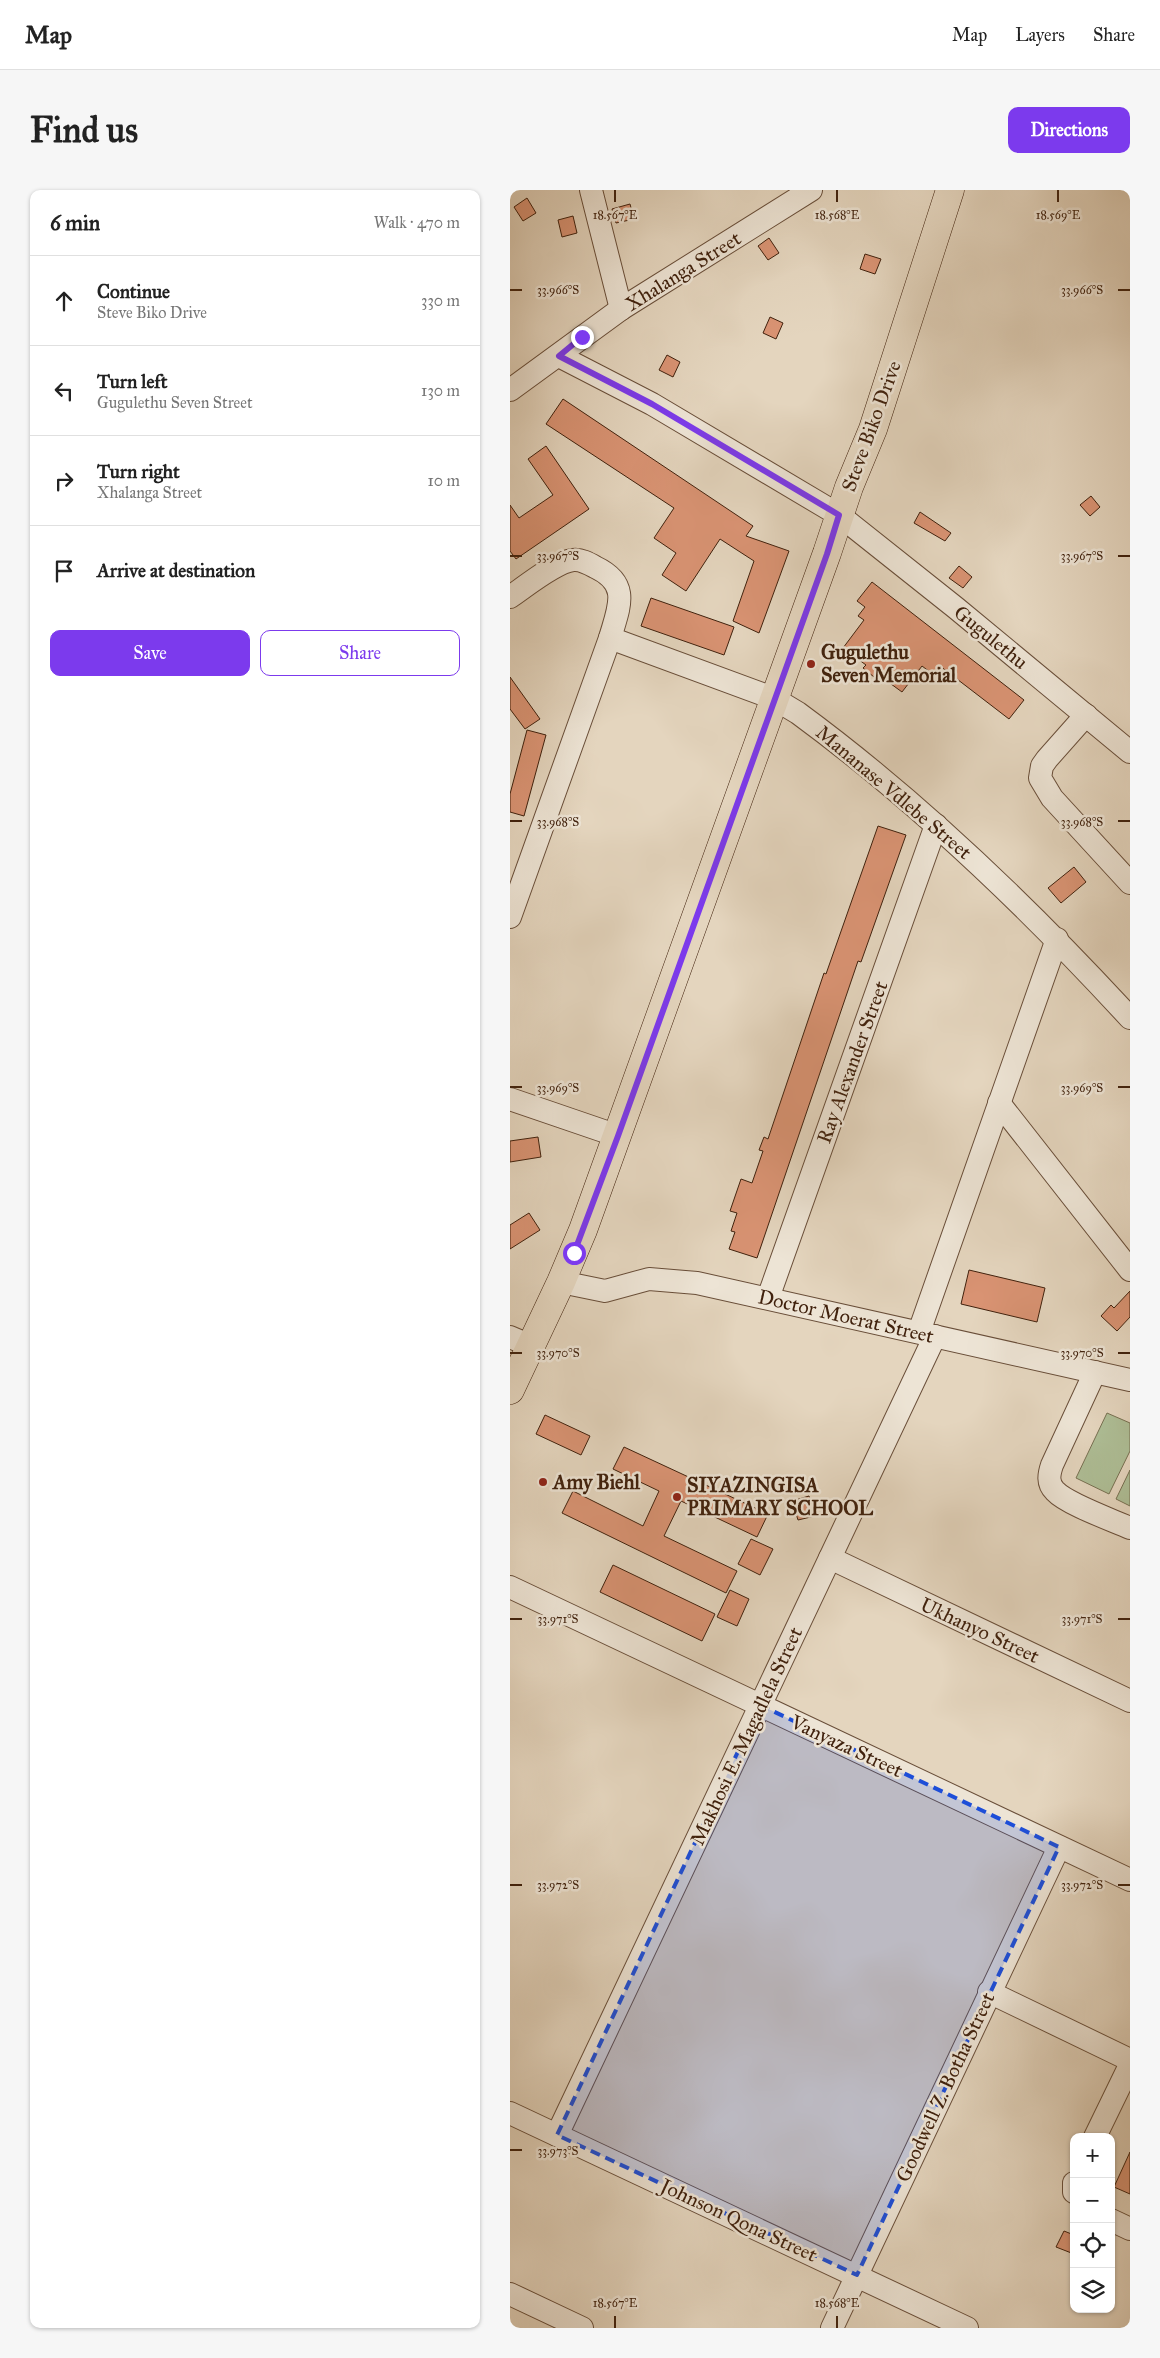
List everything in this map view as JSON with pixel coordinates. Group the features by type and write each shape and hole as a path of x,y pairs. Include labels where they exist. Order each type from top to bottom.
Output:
{"main road":[{"name":"Steve Biko Drive","path":"510,1390 521,1341 562,1282 618,1136 773,698 827,554 845,519 950,190"}],"street":[{"path":"590,190 622,309"},
{"name":"Xhalanga Street","path":"510,390 622,309 803,192"},
{"name":"Gugulethu","path":"559,356 652,404 845,519 1086,714 1130,752"},
{"path":"510,917 519,864 610,638 619,608 620,593 617,583 606,572 583,561 574,560 563,563 511,595"},
{"name":"Mananase Vdlebe Street","path":"610,638 773,698 812,723 936,825 1057,939 1130,1018"},
{"path":"1086,714 1047,759 1042,766 1040,778 1052,798 1130,883"},
{"name":"Ray Alexander Street","path":"768,1298 936,825"},
{"name":"Makhosi E. Magadlela Street","path":"557,2136 830,1558 927,1334 999,1103 1057,939"},
{"path":"510,1099 618,1136"},
{"path":"999,1103 1130,1270"},
{"name":"Doctor Moerat Street","path":"562,1282 605,1291 649,1279 698,1282 1130,1380"},
{"path":"1095,1372 1052,1465 1049,1475 1050,1484 1055,1491 1066,1499 1130,1528"},
{"name":"Ukhanyo Street","path":"830,1558 1130,1700"},
{"name":"Vanyaza Street","path":"510,1587 1130,1880"},
{"name":"Goodwell Z. Botha Street","path":"832,2328 1059,1846"},
{"path":"989,1992 1130,2060"},
{"path":"1098,2133 1130,2065"},
{"name":"Johnson Qona Street","path":"510,2113 967,2328"},
{"path":"1115,2222 1130,2229"},
{"path":"510,2294 582,2328"}],"highlighted area":[{"path":"760,1705 1059,1847 857,2275 557,2135"}],"green space":[{"path":"1107,1413 1130,1423 1130,1451 1109,1494 1076,1478"},
{"path":"1130,1470 1130,1506 1116,1499"}],"building":[{"path":"527,198 536,213 523,221 514,207"},
{"path":"630,204 634,219 616,223 612,209"},
{"path":"573,216 577,233 562,237 558,220"},
{"path":"769,238 779,253 768,260 758,246"},
{"path":"865,254 881,259 875,274 860,269"},
{"path":"770,317 783,323 776,339 763,333"},
{"path":"667,355 680,362 673,377 659,370"},
{"path":"563,399 753,526 746,536 789,551 759,633 733,621 754,561 720,539 686,591 662,575 676,553 654,538 674,508 546,424"},
{"path":"546,446 589,509 516,559 510,551 510,505 519,518 553,495 528,459"},
{"path":"1091,496 1100,507 1090,516 1080,505"},
{"path":"920,512 951,533 945,541 914,523"},
{"path":"959,566 972,577 963,588 949,578"},
{"path":"872,582 1024,700 1009,719 940,666 934,675 922,666 902,692 876,673 874,677 863,668 866,665 843,648 864,620 858,616 865,607 857,601"},
{"path":"651,598 734,627 724,655 641,626"},
{"path":"510,677 540,719 525,729 510,709"},
{"path":"527,730 546,735 524,816 510,812 510,794"},
{"path":"878,826 906,835 861,962 858,961 757,1258 729,1249 735,1232 731,1231 737,1213 730,1211 741,1179 752,1183 763,1151 759,1150 764,1137 768,1139 824,973 826,974"},
{"path":"1074,867 1086,882 1061,903 1048,888"},
{"path":"538,1137 541,1157 510,1162 510,1141"},
{"path":"529,1213 540,1230 510,1249 510,1225"},
{"path":"969,1270 1045,1288 1037,1322 961,1304"},
{"path":"1130,1291 1130,1317 1117,1331 1101,1316 1111,1305 1114,1308"},
{"path":"545,1415 590,1436 581,1455 536,1434"},
{"path":"624,1447 768,1514 757,1537 681,1501 664,1536 737,1571 726,1593 562,1513 573,1491 643,1526 659,1491 613,1469"},
{"path":"809,1496 815,1516 798,1520 792,1501"},
{"path":"751,1539 773,1549 760,1575 738,1564"},
{"path":"613,1565 715,1614 702,1641 600,1592"},
{"path":"730,1590 749,1599 737,1626 717,1617"},
{"path":"1130,2152 1130,2194 1115,2187"},
{"path":"1064,2231 1070,2233 1070,2252 1056,2247"}],"place":[{"name":"Gugulethu Seven Memorial","path":"811,664"},
{"name":"Amy Biehl","path":"543,1482"},
{"name":"SIYAZINGISA PRIMARY SCHOOL","path":"677,1497"}],"route":[{"path":"574,1253 618,1136 773,698 827,554 839,515 652,404 559,356 582,337"}]}
